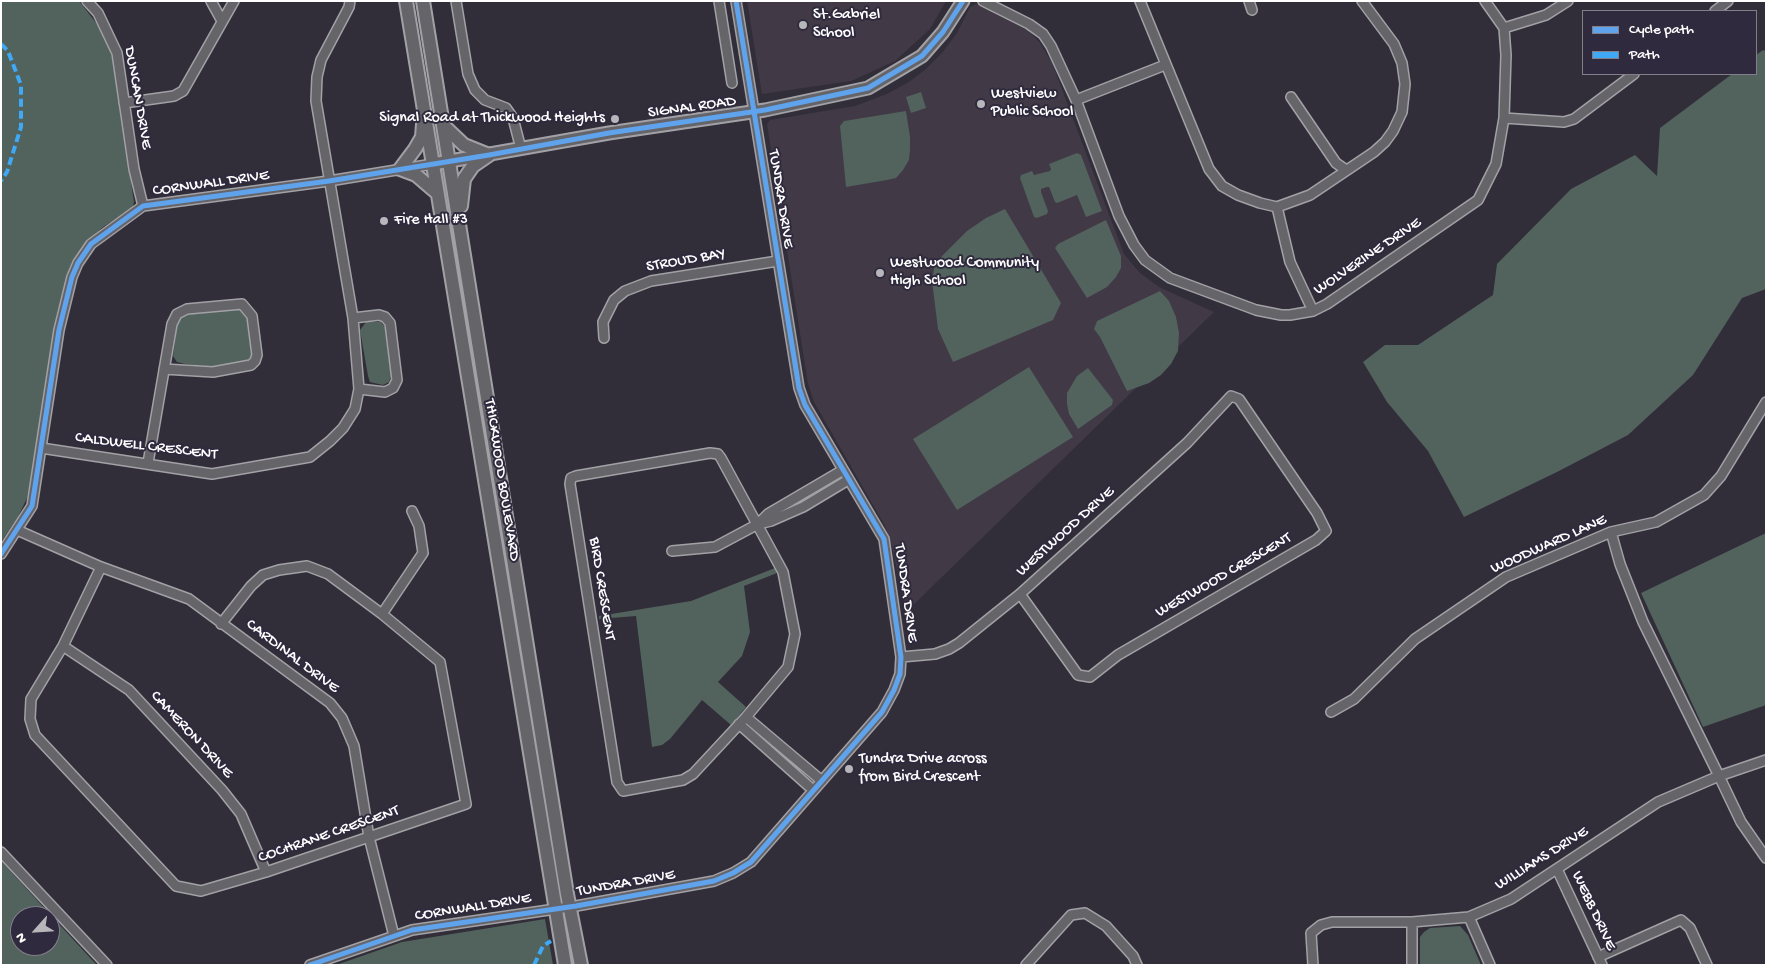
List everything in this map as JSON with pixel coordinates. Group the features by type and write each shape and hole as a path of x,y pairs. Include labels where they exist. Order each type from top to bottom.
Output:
{"main road":[{"name":"THICKWOOD BOULEVARD","path":"406,1 565,965"},
{"name":"THICKWOOD BOULEVARD","path":"423,1 569,907 580,965"},
{"path":"424,110 422,137 400,169 416,175 437,193"},
{"path":"444,125 464,145 489,155"},
{"path":"459,223 464,179 473,166 489,155"}],"street":[{"name":"DUNCAN DRIVE","path":"87,1 98,13 117,53 134,169 143,206"},
{"path":"211,1 222,21"},
{"path":"124,103 174,96 183,91 234,1"},
{"name":"CALDWELL CRESCENT","path":"41,448 212,474 310,457 343,428 355,409 359,389 353,318 316,101 317,77 321,60 349,7 350,1"},
{"path":"456,1 468,74 475,90 485,100 506,108 514,118 520,149"},
{"name":"SIGNAL ROAD","path":"719,1 732,83"},
{"name":"TUNDRA DRIVE","path":"555,908 714,881 734,873 751,862 882,712 900,674 902,657 884,539 805,405 799,388 736,1"},
{"name":"SIGNAL ROAD","path":"433,164 609,133 754,112 868,88 922,56 943,32 963,1"},
{"name":"WOLVERINE DRIVE","path":"983,1 1029,24 1043,34 1051,46 1076,100 1119,216 1134,245 1145,260 1170,278 1256,310 1282,316 1299,314 1327,304 1478,200 1496,164 1504,118 1506,55 1504,28"},
{"path":"1140,1 1209,169 1222,186 1260,203 1277,207 1310,195 1374,152 1393,131 1402,112 1405,84 1402,64 1394,44 1362,1"},
{"path":"1485,1 1504,28 1546,15 1568,1"},
{"path":"1716,10 1728,1"},
{"path":"724,32 740,30"},
{"path":"1076,100 1165,65"},
{"path":"1504,118 1564,122 1574,119 1633,75"},
{"path":"1291,97 1336,163 1346,170"},
{"name":"CORNWALL DRIVE","path":"1,554 32,506 59,330 72,277 78,263 91,244 143,206 329,181 433,164"},
{"path":"1277,207 1290,262 1313,310"},
{"name":"STROUD BAY","path":"604,338 603,322 614,300 625,291 651,281 778,261"},
{"path":"148,463 164,369 172,324 177,314 187,309 242,304 252,316 257,355 251,365 212,372 164,369"},
{"path":"353,318 379,315 385,317 390,323 397,380 393,388 385,392 359,389"},
{"name":"WESTWOOD CRESCENT","path":"1020,594 1078,675 1090,677 1118,655 1316,540 1326,531 1317,513 1239,399 1231,396"},
{"name":"WESTWOOD DRIVE","path":"902,657 935,654 959,643 1020,594 1187,443 1231,396"},
{"name":"WOODWARD LANE","path":"1331,712 1354,699 1415,639 1506,577 1611,532 1656,522 1704,495 1721,476 1766,402"},
{"name":"BIRD CRESCENT","path":"718,454 758,524 783,572 794,634 788,667 746,717 693,774 683,780 623,791 617,782 570,484 571,478 718,454"},
{"path":"758,524 768,514 843,470"},
{"path":"672,551 715,547 758,524 772,521 802,507 848,480"},
{"path":"796,498 802,507"},
{"path":"382,614 423,553 419,526 412,511"},
{"name":"CARDINAL DRIVE","path":"17,530 101,567 189,599 330,703 342,718 354,746 369,837 394,936"},
{"path":"1611,532 1620,564 1643,622 1741,822 1766,858"},
{"name":"COCHRANE CRESCENT","path":"101,567 63,646 31,699 30,719 35,735 176,886 201,891 266,872 466,804 440,662 382,614 328,574 307,566 279,570 263,575 251,586 221,624"},
{"name":"CAMERON DRIVE","path":"63,646 129,690 222,790 241,814 266,872"},
{"path":"746,717 822,781"},
{"path":"739,724 813,790"},
{"path":"775,757 783,748"},
{"name":"WILLIAMS DRIVE","path":"1313,965 1312,933 1321,925 1332,922 1412,922 1469,917 1511,899 1658,802 1719,776 1766,760"},
{"path":"1,852 107,965"},
{"name":"WEBB DRIVE","path":"1557,869 1600,961"},
{"name":"CORNWALL DRIVE","path":"310,965 412,930 555,908"},
{"path":"1026,965 1072,914 1085,913 1106,926 1132,956 1137,965"},
{"path":"1469,917 1490,965"},
{"path":"1600,961 1681,920 1690,928 1707,965"},
{"path":"1412,922 1412,965"}],"shaded area":[{"path":"1,1 79,1 97,24 105,37 112,56 134,202 132,209 103,227 90,239 75,258 67,277 57,313 27,498 18,517 1,542"},
{"path":"747,1 946,1 930,29 895,61 851,81 762,94"},
{"path":"976,4 1026,28 1040,43 1052,63 1124,254 1140,273 1159,287 1214,312 906,612 892,546 885,526 814,402 808,384 767,124 770,120 855,106 887,94 909,82 942,53 957,33 970,7"},
{"path":"1763,50 1766,51 1766,289 1742,298 1693,375 1628,435 1464,517 1428,451 1387,402 1363,362 1385,345 1418,345 1493,295 1497,264 1571,189 1635,155 1657,176 1660,128 1731,75 1757,75 1757,54"},
{"path":"921,92 926,108 911,113 906,97"},
{"path":"906,111 910,150 909,160 903,170 896,178 846,187 840,126 844,121"},
{"path":"1077,153 1081,155 1102,211 1086,217 1077,195 1057,203 1049,187 1047,187 1041,189 1041,192 1048,211 1047,214 1037,218 1034,217 1020,178 1021,175 1032,171 1034,175 1050,171 1049,164"},
{"path":"1005,209 1061,303 1053,320 953,362 938,329 932,281 934,268 942,256 967,231 986,218"},
{"path":"1106,220 1121,256 1121,268 1107,287 1087,298 1055,248 1058,244"},
{"path":"1160,291 1169,301 1176,317 1179,333 1178,351 1171,364 1161,375 1149,383 1127,391 1100,337 1094,329 1097,321"},
{"path":"240,308 248,315 252,355 250,361 215,367 177,362 173,356 178,319 182,313"},
{"path":"366,322 381,322 385,327 391,376 389,382 383,385 370,382 368,376 360,330"},
{"path":"1029,367 1073,437 957,510 913,439"},
{"path":"1088,368 1113,400 1112,405 1078,429 1069,414 1067,393 1077,376"},
{"path":"1766,533 1766,705 1703,727 1641,593"},
{"path":"775,568 777,573 744,586 750,632 742,656 718,682 746,707 731,725 702,700 670,739 662,745 652,747 636,616 599,619 599,616 691,601"},
{"path":"1,861 43,906 10,906 10,956 60,956 60,925 97,965 1,965"},
{"path":"545,919 553,965 336,965 402,942"},
{"path":"1460,926 1468,935 1481,965 1420,965 1420,937 1424,932 1430,928"}],"marked path":[{"path":"1,44 8,51 21,85 21,127 7,172 1,181"},
{"path":"534,965 543,946 551,941"}],"cycle path":[{"path":"310,965 412,930 576,906 714,881 733,873 751,862 882,712 894,690 900,674 901,657 884,539 805,405 799,388 736,1"},
{"path":"1,554 32,506 59,330 72,277 78,263 91,244 143,206 329,181 489,155 609,133 765,110 868,88 922,56 943,32 963,1"}],"place":[{"name":"St.Gabriel School","path":"803,25"},
{"name":"Westview Public School","path":"981,104"},
{"name":"Signal Road at Thickwood Heights","path":"615,119"},
{"name":"Fire Hall #3","path":"384,221"},
{"name":"Westwood Community High School","path":"880,273"},
{"name":"Tundra Drive across from Bird Crescent","path":"849,769"}]}
